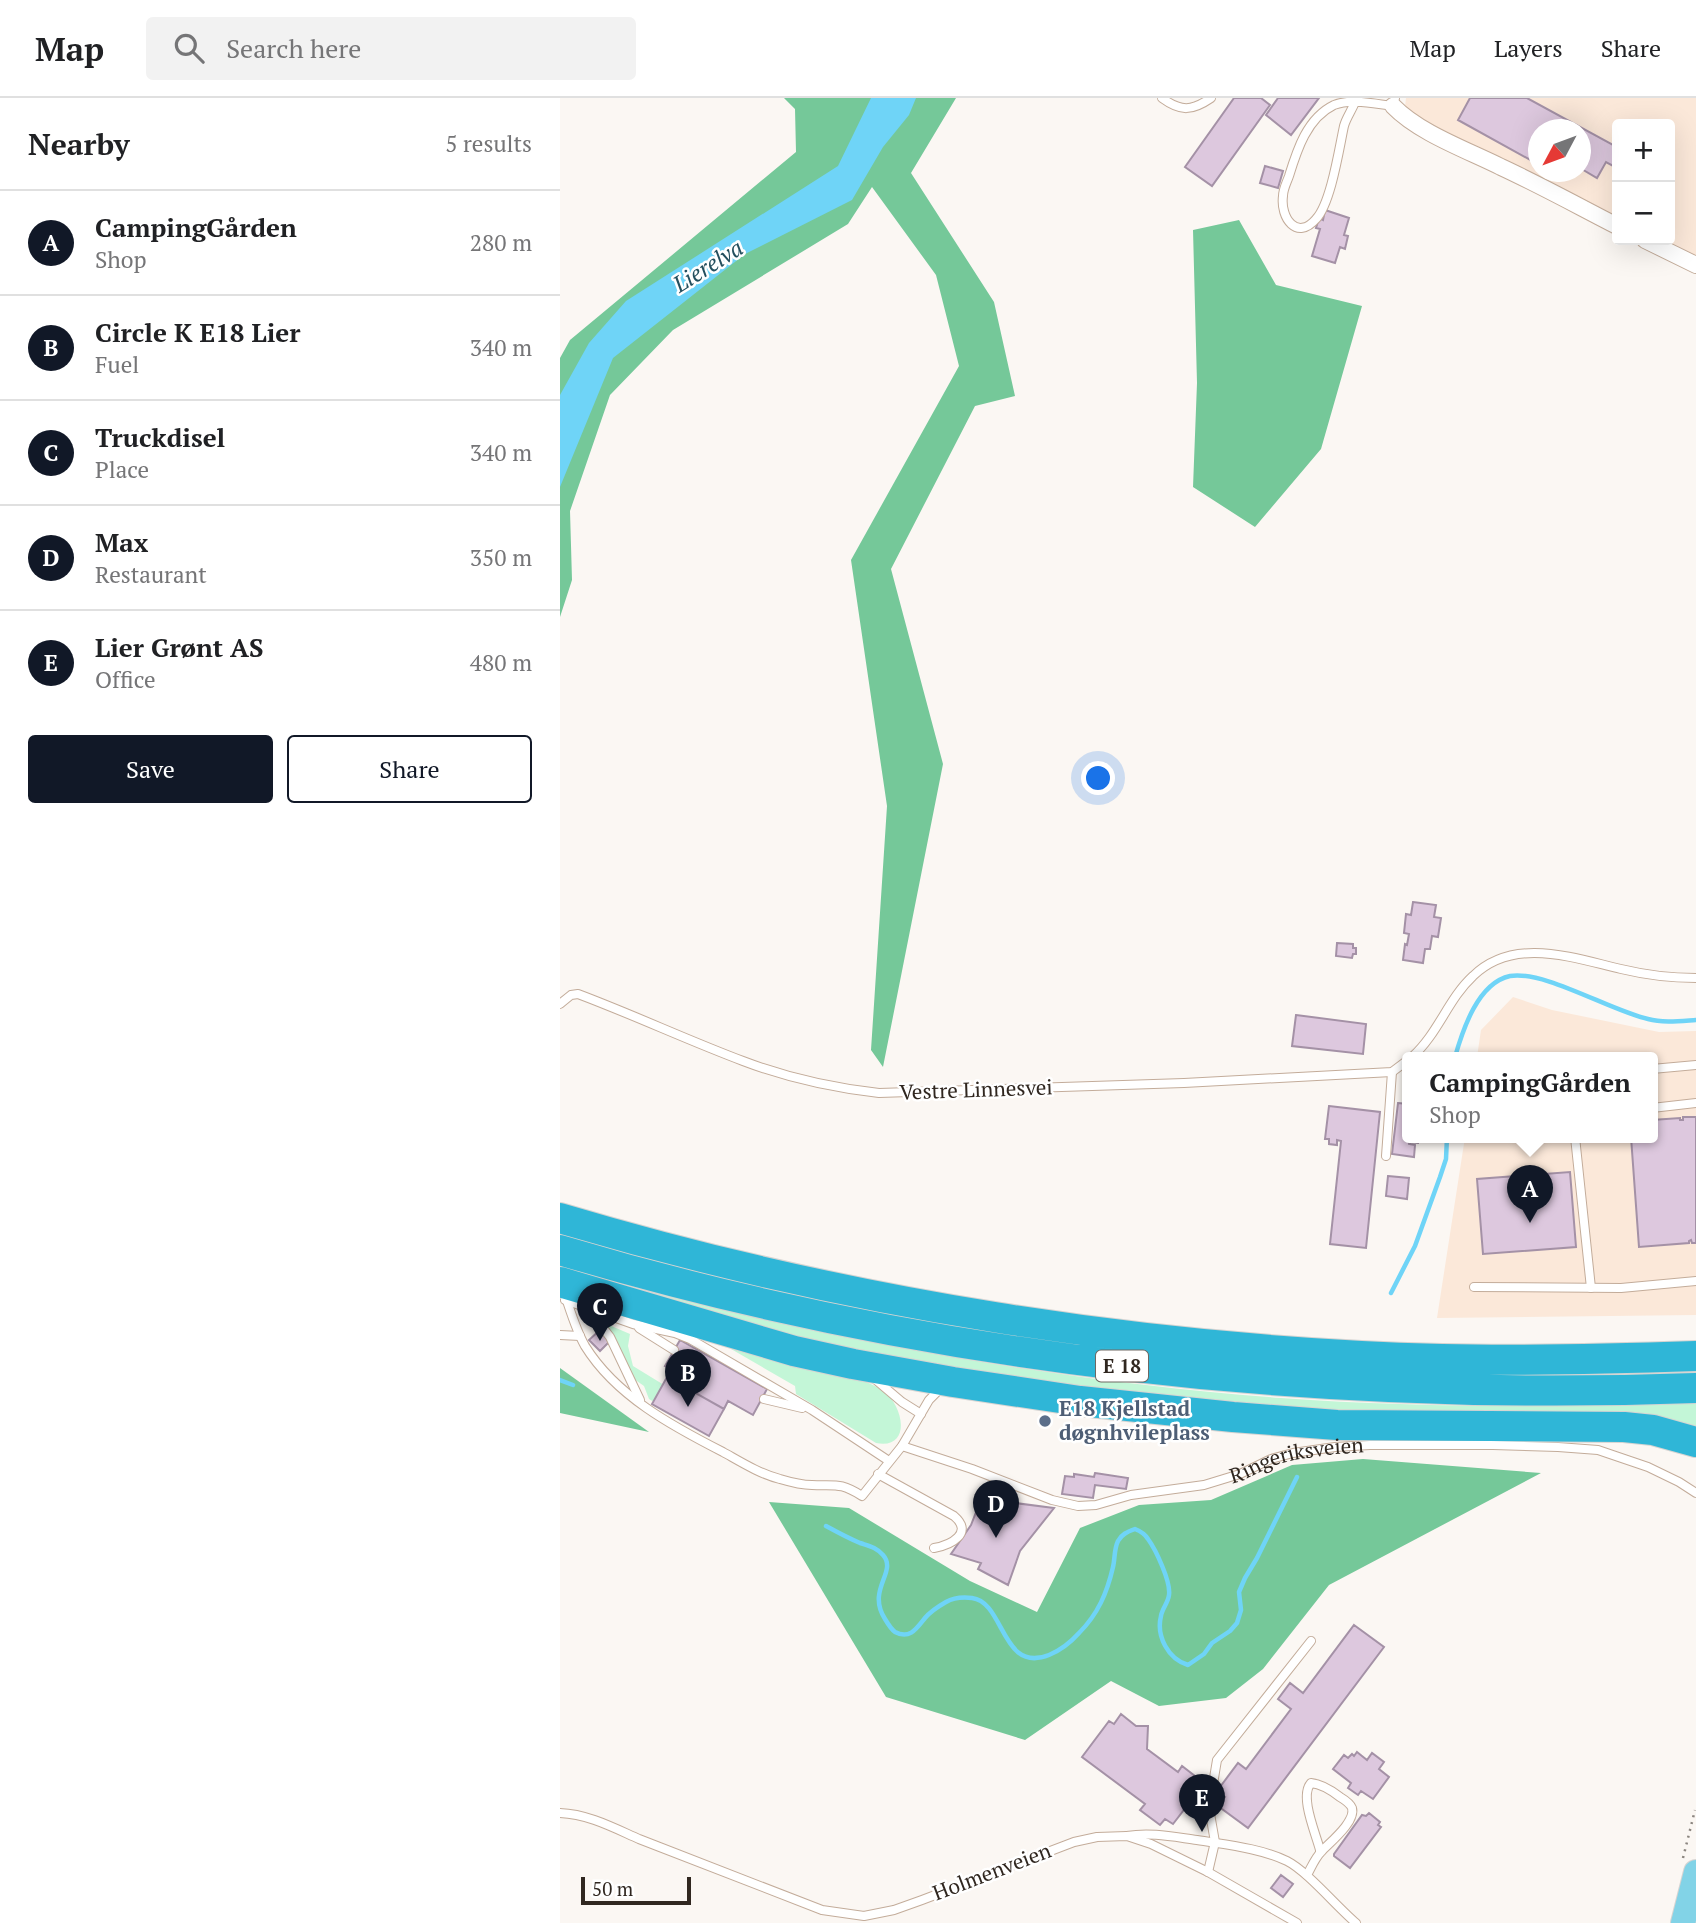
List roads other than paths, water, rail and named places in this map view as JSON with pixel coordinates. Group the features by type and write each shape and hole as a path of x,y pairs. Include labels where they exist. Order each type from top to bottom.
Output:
{"highway":[{"name":"E 18","path":"560,1218 726,1262 854,1291 994,1316 1108,1332 1273,1349 1429,1358 1602,1359 1696,1356"},
{"name":"E 18","path":"560,1250 702,1289 826,1317 986,1347 1124,1366 1268,1380 1413,1389 1570,1391 1696,1388"},
{"name":"E 18","path":"562,1293 853,1364 1080,1401 1233,1417 1348,1425 1624,1427 1653,1430 1695,1441"}],"main road":[{"path":"1683,1923 1696,1872"}],"street":[{"path":"1394,102 1405,119 1612,224"},
{"path":"1655,245 1696,265"}],"lane":[{"path":"1162,98 1176,107 1189,109 1211,98"},
{"path":"1355,102 1345,123 1326,200 1318,218 1308,226 1298,228 1285,216 1283,195 1303,135 1317,118 1333,105 1344,102 1355,102 1394,102"},
{"path":"1416,1052 1434,1032 1473,975 1488,964 1513,955 1533,952 1553,954 1624,970 1672,978 1696,978"},
{"name":"Vestre Linnesvei","path":"560,1004 571,995 578,994 746,1062 820,1084 879,1093 1184,1083 1392,1072"},
{"path":"1386,1156 1392,1072 1402,1064"},
{"path":"1658,1069 1696,1065"},
{"path":"1658,1107 1696,1103"},
{"path":"1576,1143 1591,1288"},
{"path":"1474,1287 1591,1288 1696,1281"},
{"path":"562,1293 588,1309 690,1339 811,1410 889,1461"},
{"path":"562,1293 580,1336 593,1357 604,1371 641,1403 681,1431 761,1472 802,1484 837,1484 862,1496 902,1446 935,1393 953,1382"},
{"path":"588,1309 610,1337 641,1403"},
{"path":"633,1324 674,1350"},
{"path":"560,1335 580,1336"},
{"path":"853,1364 920,1414"},
{"path":"764,1399 811,1410"},
{"name":"Ringeriksveien","path":"902,1446 1067,1505 1085,1506 1131,1495 1205,1485 1240,1474 1271,1459 1335,1447 1370,1445 1493,1445 1598,1450 1648,1467 1696,1493"},
{"path":"878,1474 959,1521 961,1530 958,1538 934,1548"},
{"path":"1208,1872 1215,1842 1209,1808 1217,1760 1311,1641"},
{"path":"1307,1875 1320,1853 1351,1819 1353,1812 1350,1805 1332,1790 1319,1783 1311,1783 1306,1788 1306,1795 1320,1853"},
{"name":"Holmenveien","path":"560,1814 576,1814 609,1826 822,1910 864,1916 913,1903 1074,1842 1097,1837 1127,1836 1158,1847 1208,1872 1297,1923"},
{"path":"1127,1836 1149,1834 1215,1842 1289,1862 1307,1875 1356,1923"},
{"path":"858,1923 864,1916"}],"water":[{"name":"Lierelva","path":"871,98 916,98 909,115 883,147 852,200 745,254 613,358 560,487 560,395 589,343 626,301 838,166"}],"waterway":[{"path":"1457,1052 1467,1021 1481,997 1499,980 1510,976 1541,979 1648,1019 1696,1020"},
{"path":"1391,1293 1415,1246 1446,1159 1447,1143"},
{"path":"560,1380 573,1385"},
{"path":"826,1526 875,1548 887,1561 880,1590 880,1608 895,1632 909,1634 946,1602 972,1598 983,1602 991,1611 1012,1646 1021,1655 1033,1658 1058,1651 1086,1626 1105,1594 1118,1541 1135,1529 1144,1534 1151,1544 1168,1582 1169,1595 1160,1624 1162,1639 1169,1652 1188,1665 1237,1623 1241,1610 1239,1592 1297,1477"}],"place":[{"name":"CampingGården","path":"1530,1223"},
{"name":"Truckdisel","path":"600,1341"},
{"name":"Circle K E18 Lier","path":"688,1407"},
{"name":"E18 Kjellstad døgnhvileplass","path":"1045,1421"},
{"name":"Max","path":"996,1538"},
{"name":"Lier Grønt AS","path":"1202,1832"}]}
